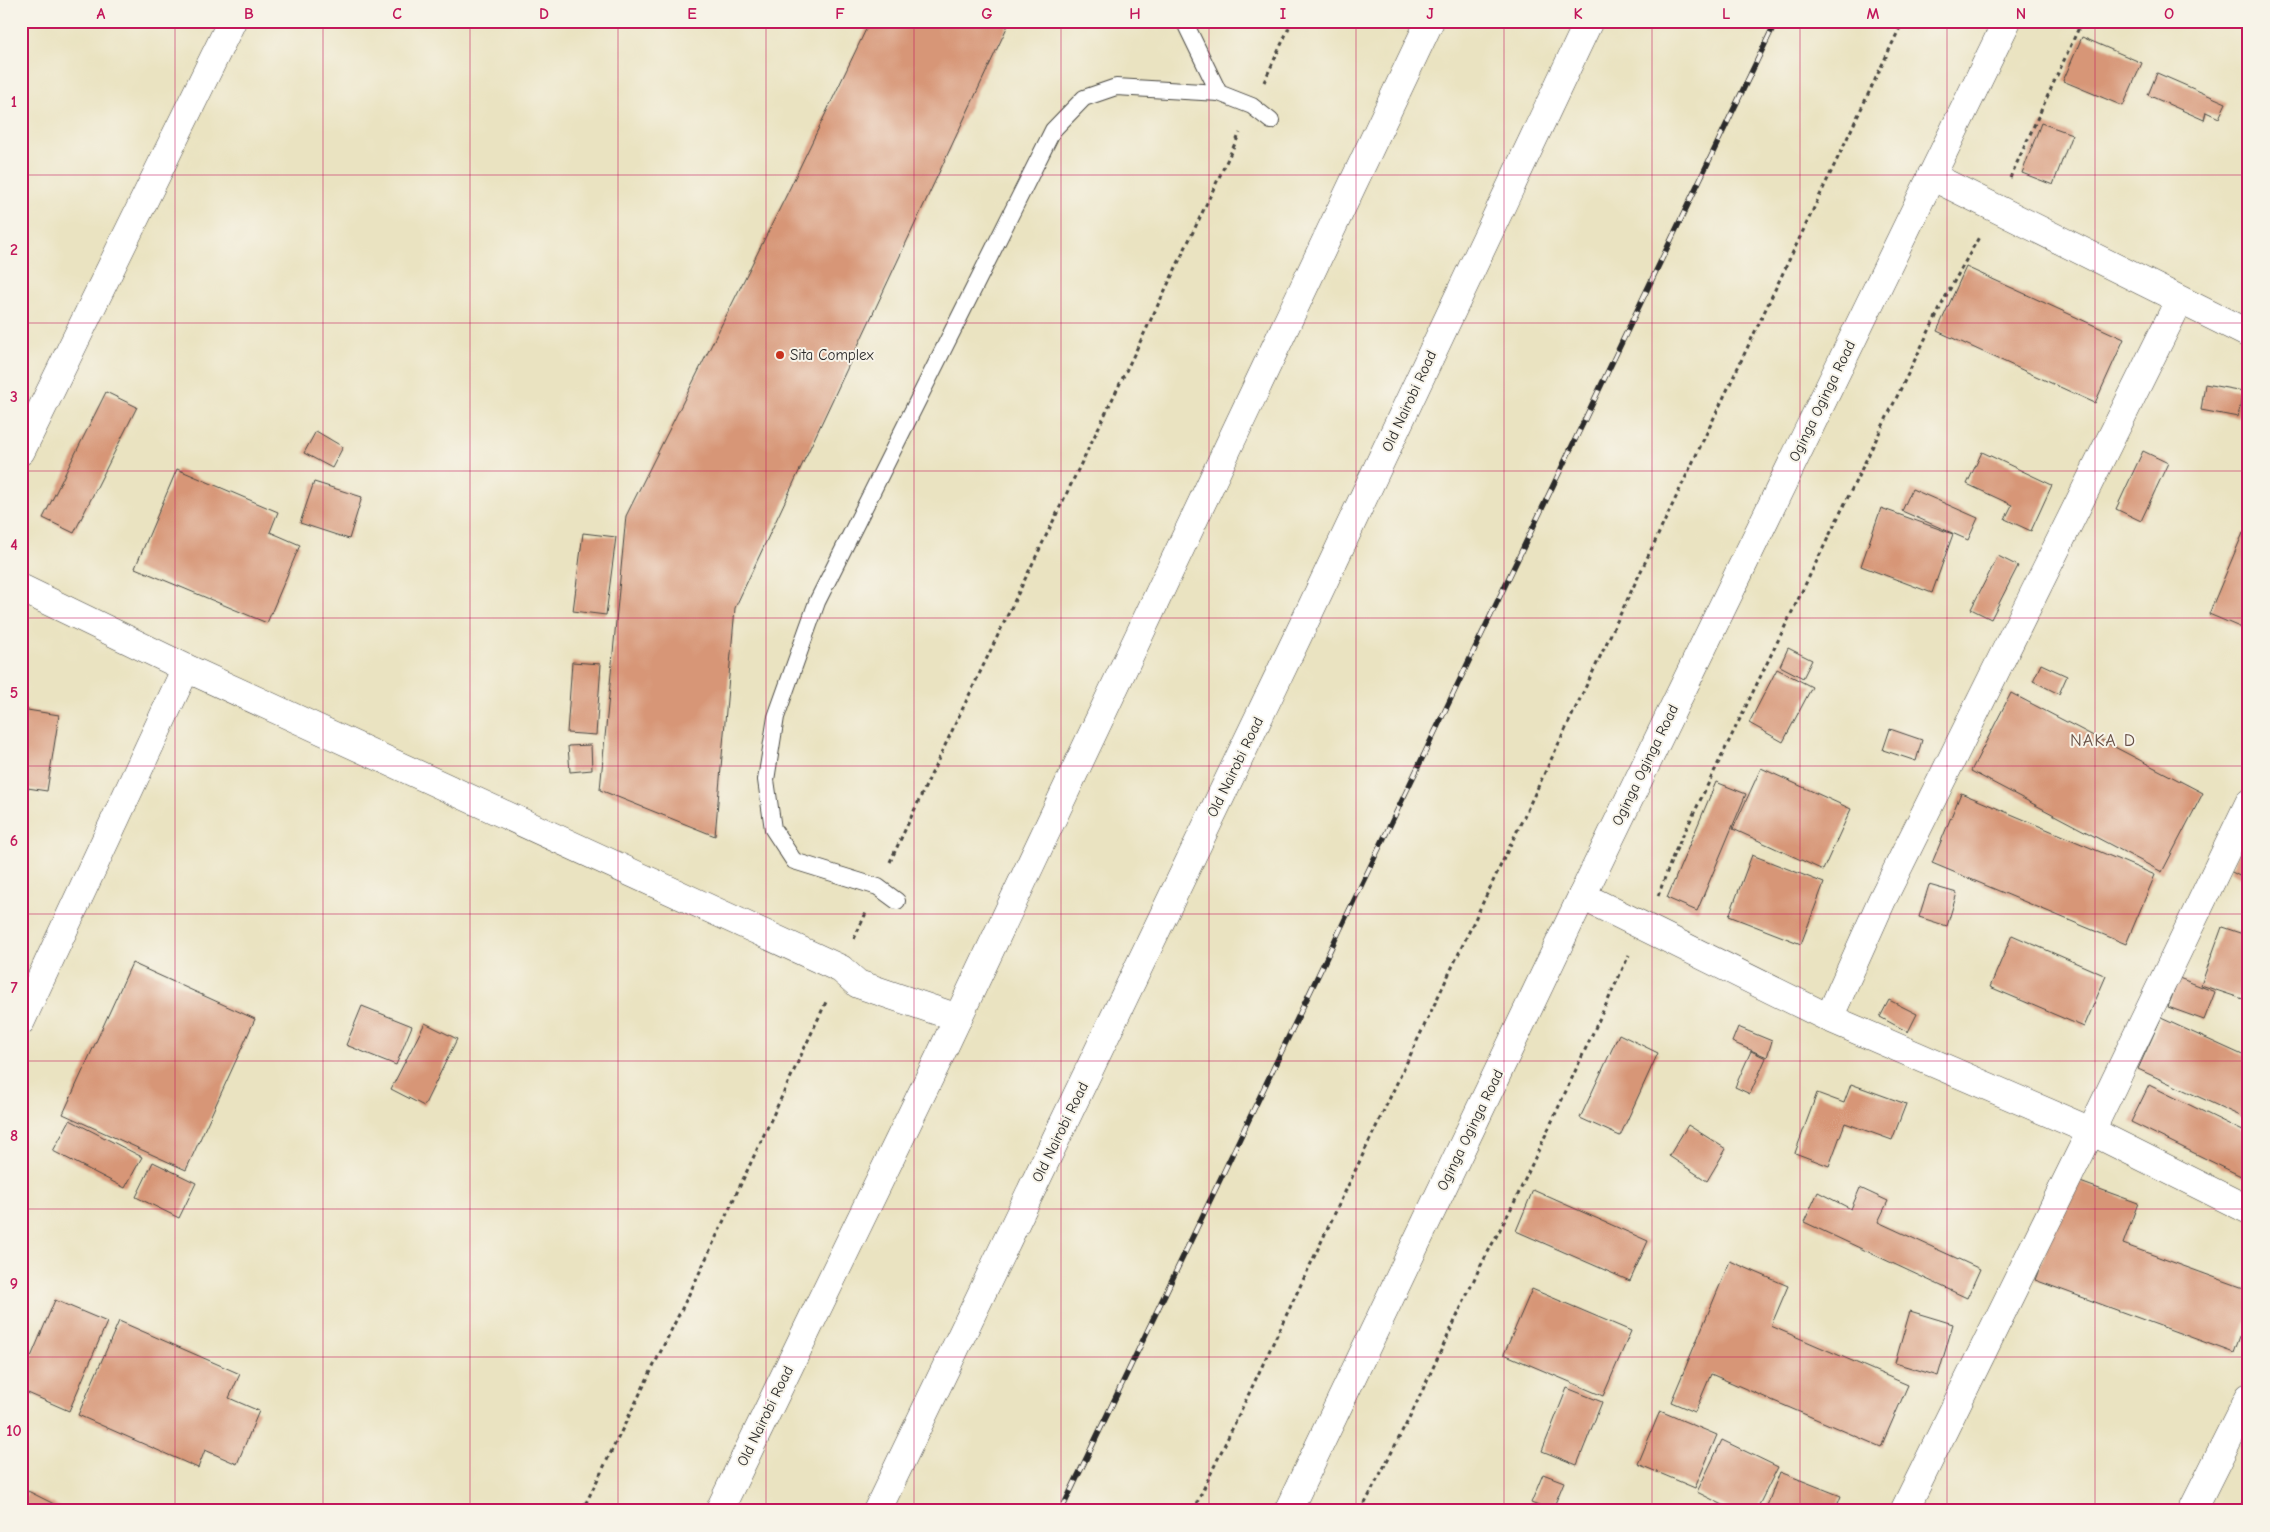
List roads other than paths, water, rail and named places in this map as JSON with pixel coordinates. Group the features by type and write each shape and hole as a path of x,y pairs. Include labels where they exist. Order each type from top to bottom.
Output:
{"main road":[{"path":"21,451 232,21"},
{"name":"Old Nairobi Road","path":"719,1511 958,1018 1430,21"},
{"name":"Old Nairobi Road","path":"877,1511 1310,611 1589,21"},
{"name":"Oginga Oginga Road","path":"1288,1511 1582,896 2006,21"},
{"path":"1931,176 2179,301 2249,334"},
{"path":"1829,1018 1882,900 2179,301"},
{"path":"21,588 186,668 841,969 858,984 958,1018"},
{"path":"21,1021 186,668"},
{"path":"1904,1511 2091,1131 2249,803"},
{"path":"1582,896 1829,1018 2091,1131 2249,1210"},
{"path":"2192,1511 2249,1397"}],"lane":[{"path":"1184,21 1219,93"},
{"path":"897,901 878,887 794,861 773,830 766,780 776,717 817,602 1053,130 1084,98 1116,87 1219,93 1252,106 1271,121"}],"railway":[{"path":"1061,1511 1776,21"}],"place":[{"name":"Sita Complex","path":"780,355"}],"district":[{"name":"NAKA D","path":"2103,740"}]}
